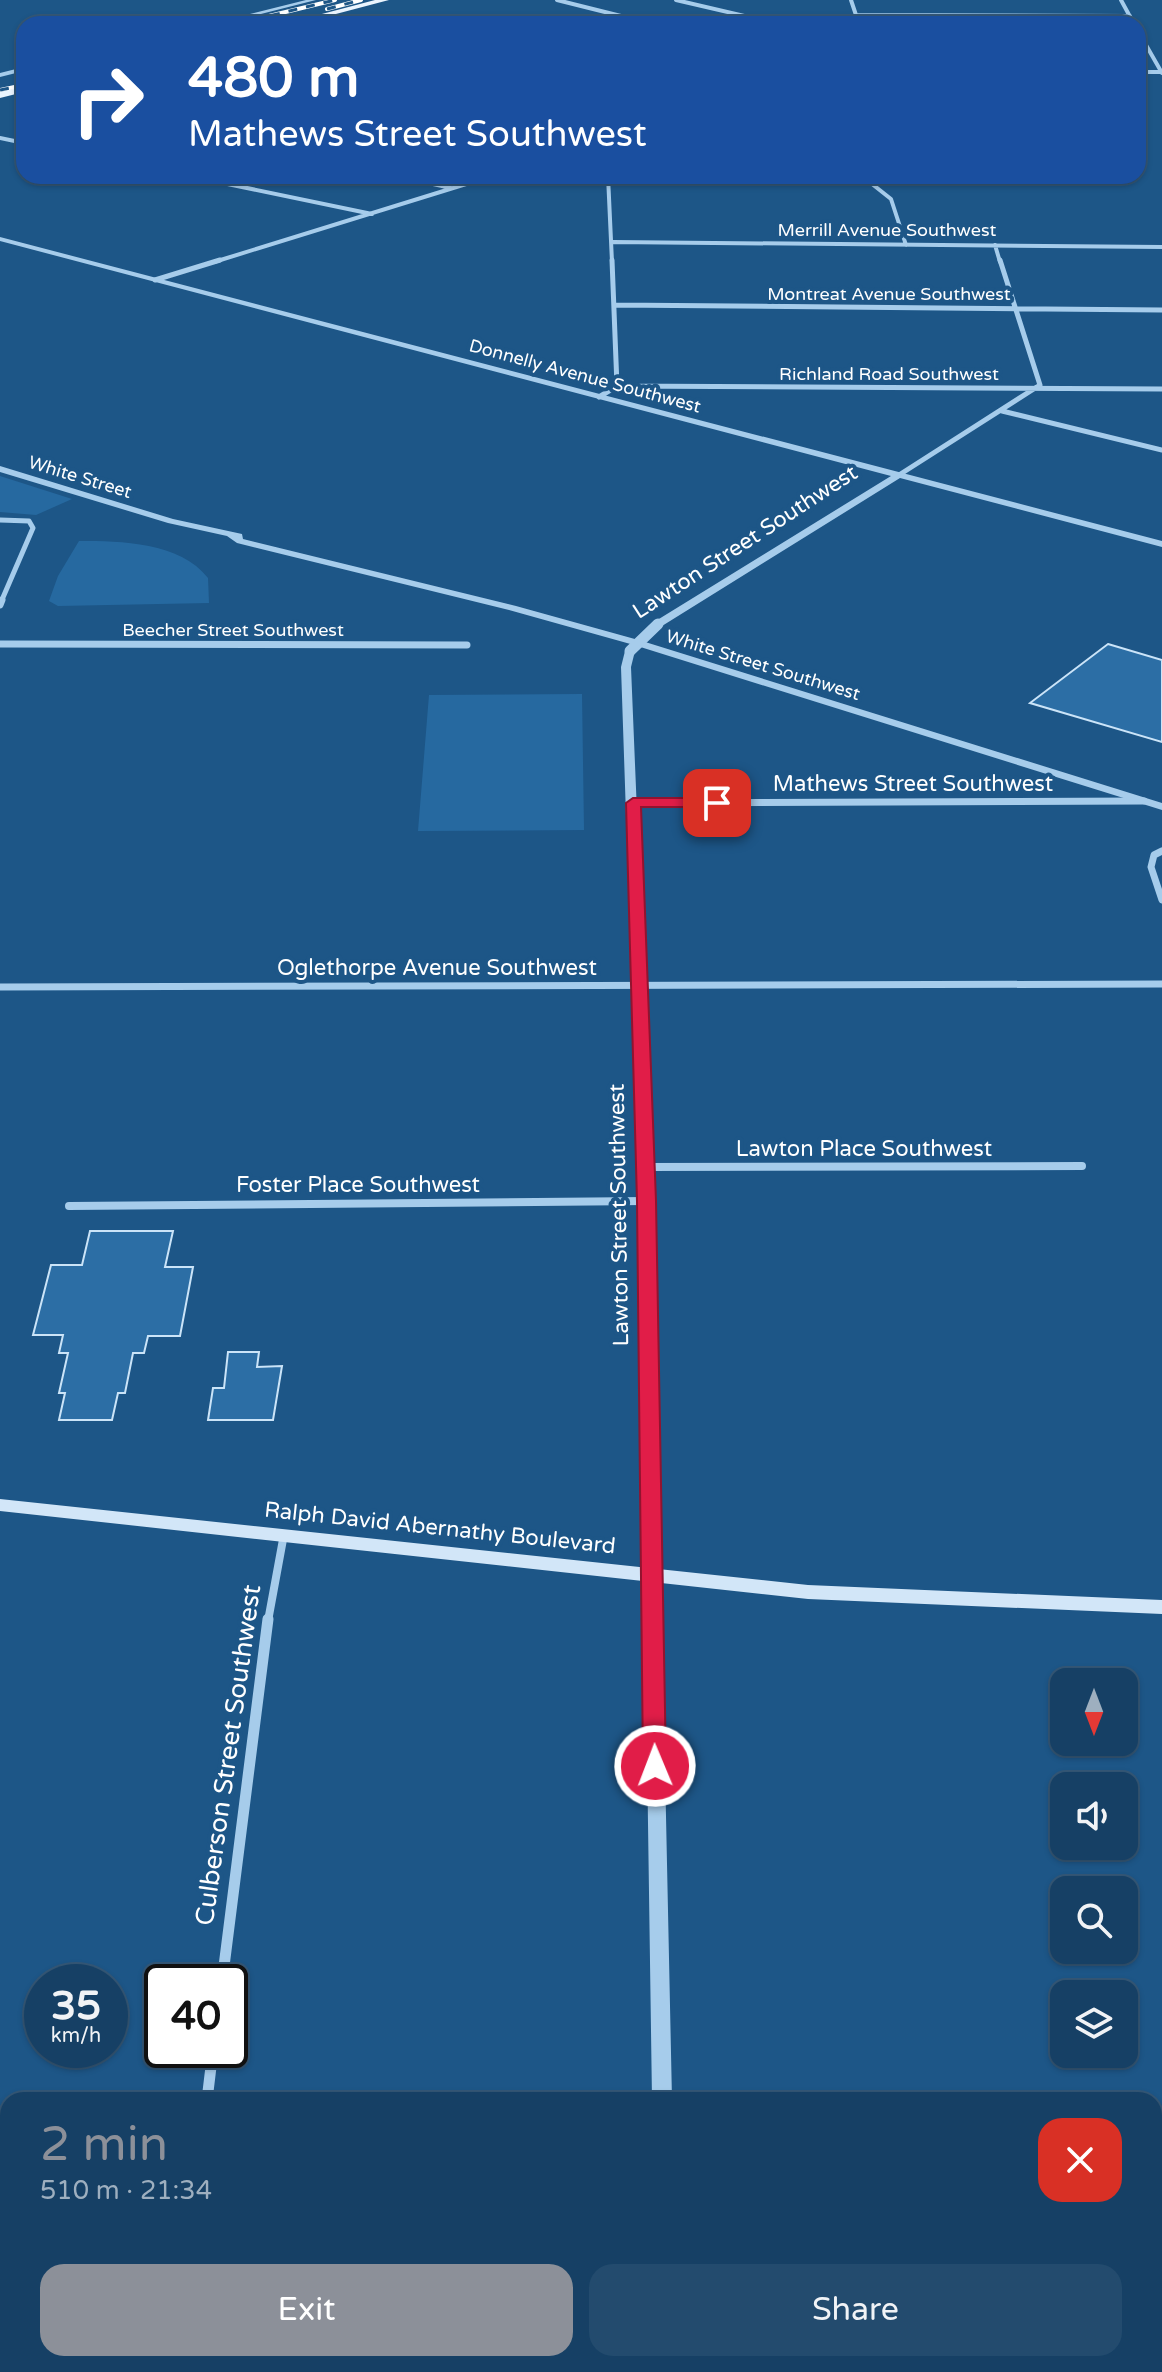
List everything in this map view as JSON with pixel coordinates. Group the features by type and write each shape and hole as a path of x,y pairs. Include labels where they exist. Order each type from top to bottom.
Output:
{"main road":[{"path":"321,16 385,0"},
{"name":"Ralph David Abernathy Boulevard","path":"0,1505 808,1592 1162,1607"}],"street":[{"path":"246,16 313,0"},
{"path":"557,0 620,16"},
{"path":"676,0 745,16"},
{"path":"851,0 856,15 1130,16 1121,0"},
{"path":"1146,45 1162,73"},
{"path":"228,184 372,214"},
{"path":"431,184 452,189"},
{"path":"155,280 467,184"},
{"path":"599,397 617,386 609,184"},
{"path":"872,184 891,199 906,245"},
{"name":"Donnelly Avenue Southwest","path":"0,239 1162,544"},
{"name":"Merrill Avenue Southwest","path":"613,242 1162,247"},
{"path":"899,475 1040,385 995,245"},
{"name":"Montreat Avenue Southwest","path":"615,305 1162,310"},
{"name":"Richland Road Southwest","path":"617,386 1162,389"},
{"path":"1002,411 1162,450"},
{"name":"White Street","path":"0,469 150,515"},
{"name":"Lawton Street Southwest","path":"662,2092 646,1201 626,667 630,651 658,624 899,475"},
{"name":"White Street Southwest","path":"150,515 638,643 1162,807"},
{"path":"0,520 29,521 33,528 0,605"},
{"name":"Beecher Street Southwest","path":"0,644 467,645"},
{"name":"Mathews Street Southwest","path":"633,803 1145,801"},
{"path":"1162,851 1154,855 1151,867 1162,900"},
{"name":"Oglethorpe Avenue Southwest","path":"0,987 1162,984"},
{"name":"Lawton Place Southwest","path":"645,1167 1082,1166"},
{"name":"Foster Place Southwest","path":"69,1206 646,1201"},
{"name":"Culberson Street Southwest","path":"224,1964 269,1610 284,1534"},
{"path":"208,2092 211,2068"}],"shaded area":[{"path":"0,476 72,499 36,515 0,512"},
{"path":"79,541 131,543 166,550 182,557 208,578 209,603 58,606 49,601 58,576"},
{"path":"582,694 584,830 418,831 429,695"}],"building":[{"path":"1108,644 1162,660 1162,742 1030,703"},
{"path":"90,1231 173,1231 165,1267 193,1267 180,1336 148,1336 144,1353 133,1353 125,1393 118,1393 112,1420 59,1420 65,1393 59,1393 68,1353 59,1353 63,1335 33,1335 51,1265 82,1265"},
{"path":"228,1352 259,1352 257,1367 282,1366 273,1420 208,1420 213,1388 224,1388"}],"railway":[{"path":"269,16 335,0"},
{"path":"327,9 361,0"},
{"path":"0,90 16,87"}],"route":[{"path":"655,1766 646,1201 633,803 717,803"}]}
